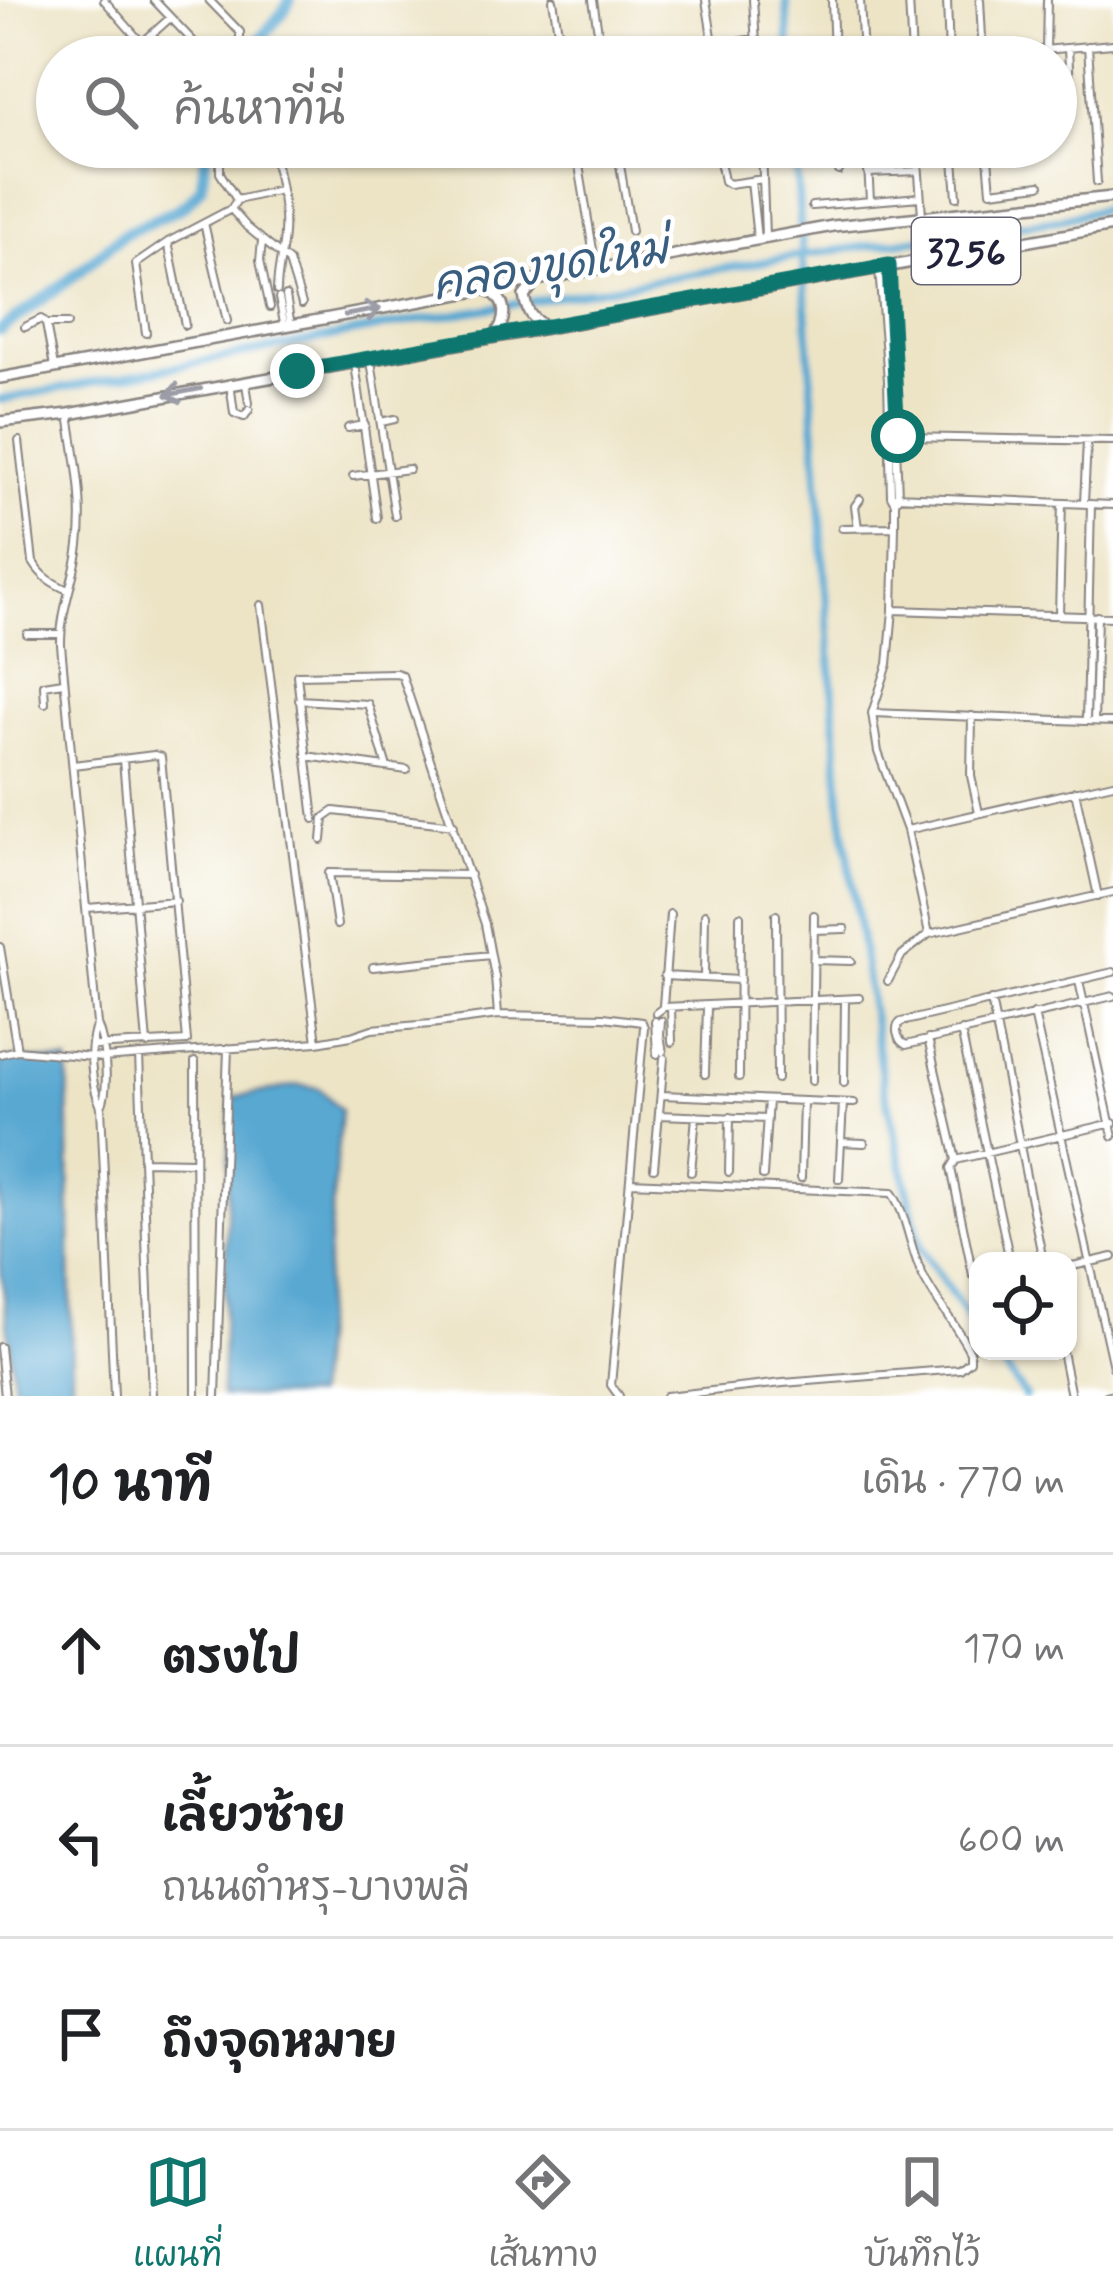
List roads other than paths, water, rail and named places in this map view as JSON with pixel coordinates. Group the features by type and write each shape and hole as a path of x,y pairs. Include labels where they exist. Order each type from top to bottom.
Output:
{"main road":[{"name":"3256","path":"0,379 815,229 1113,197"},
{"name":"3256","path":"0,422 69,414 1113,226"},
{"path":"537,280 525,302 528,314 545,326"},
{"path":"484,290 493,292 503,306 504,319 495,335"}],"street":[{"path":"104,0 136,36"},
{"path":"168,0 157,4 188,36"},
{"path":"208,0 240,36"},
{"path":"553,0 559,36"},
{"path":"592,0 598,36"},
{"path":"706,0 712,36"},
{"path":"753,0 756,36"},
{"path":"832,0 833,36"},
{"path":"860,0 862,36"},
{"path":"909,0 911,36"},
{"path":"947,0 948,36"},
{"path":"980,0 982,36"},
{"path":"1046,36 1047,0"},
{"path":"150,36 170,18"},
{"path":"1077,47 1113,44"},
{"path":"1088,46 1097,182"},
{"path":"220,168 237,200"},
{"path":"276,168 284,238 278,274 288,326"},
{"path":"579,168 596,268"},
{"path":"620,168 631,231"},
{"path":"721,168 729,184 763,179"},
{"path":"761,238 763,168"},
{"path":"868,168 870,200"},
{"path":"918,168 922,215"},
{"path":"955,168 957,197"},
{"path":"989,168 991,191 1040,185"},
{"path":"868,173 918,171"},
{"path":"751,181 761,238"},
{"path":"146,333 136,264 231,209 237,200 280,190"},
{"path":"812,206 920,197"},
{"path":"231,209 280,253 294,272 302,304"},
{"path":"204,223 227,321"},
{"path":"262,241 260,261 270,307"},
{"path":"168,242 185,325"},
{"path":"884,266 896,527 888,664 872,713 878,752 908,830 929,934"},
{"path":"25,327 41,320 68,324"},
{"path":"46,324 55,368"},
{"path":"370,358 395,516"},
{"path":"354,360 377,518"},
{"path":"230,383 234,413 244,417 249,406 246,380"},
{"path":"69,414 81,529 60,634 97,1024 103,1046 106,1097 100,1107"},
{"path":"381,422 394,419"},
{"path":"349,428 365,425"},
{"path":"906,437 1113,441"},
{"path":"1087,440 1090,721"},
{"path":"19,441 30,553 40,572 68,590"},
{"path":"353,476 409,469"},
{"path":"857,528 855,506 860,499"},
{"path":"895,499 1113,505"},
{"path":"1059,615 1062,503"},
{"path":"842,528 896,527"},
{"path":"261,605 317,1042"},
{"path":"892,610 1113,617"},
{"path":"27,634 60,634"},
{"path":"314,819 299,674 402,675 470,874 491,956 498,1015"},
{"path":"45,703 44,685 63,682"},
{"path":"299,700 368,704 387,766"},
{"path":"872,713 1113,722"},
{"path":"972,716 971,776 979,813"},
{"path":"306,755 407,770"},
{"path":"73,765 161,758 188,1041 92,1046"},
{"path":"123,759 147,1044"},
{"path":"908,830 1113,783"},
{"path":"1075,791 1098,896"},
{"path":"322,840 324,818 334,811 454,825"},
{"path":"338,925 329,873 470,874"},
{"path":"888,981 902,955 929,934 1113,892"},
{"path":"87,908 176,901"},
{"path":"654,1168 661,1095 657,1035 670,914"},
{"path":"704,978 705,914"},
{"path":"776,915 777,1079"},
{"path":"812,1081 814,915"},
{"path":"740,916 740,1077"},
{"path":"814,930 845,929"},
{"path":"0,947 17,1050"},
{"path":"373,967 491,956"},
{"path":"813,961 851,961"},
{"path":"1113,972 897,1024 898,1038 902,1043 928,1039 1113,996"},
{"path":"664,976 740,980"},
{"path":"1079,980 1113,1136"},
{"path":"661,1014 859,998"},
{"path":"844,1083 845,999"},
{"path":"991,1000 1041,1252"},
{"path":"705,1074 706,1007"},
{"path":"661,1014 672,1042"},
{"path":"1034,1014 1113,1367"},
{"path":"0,1054 17,1050 104,1058 317,1042 372,1029 498,1015 638,1019 644,1027 611,1385 620,1396"},
{"path":"97,1024 92,1058 100,1107 115,1396"},
{"path":"962,1031 1008,1252"},
{"path":"643,1037 657,1035"},
{"path":"928,1039 956,1160 951,1168 969,1256"},
{"path":"216,1396 228,1048"},
{"path":"139,1055 152,1396"},
{"path":"195,1062 196,1396"},
{"path":"661,1095 854,1103"},
{"path":"763,1176 768,1100"},
{"path":"801,1178 803,1101"},
{"path":"839,1179 843,1103"},
{"path":"659,1115 767,1119"},
{"path":"692,1172 696,1116"},
{"path":"729,1172 730,1118"},
{"path":"956,1160 1112,1124"},
{"path":"841,1142 864,1143"},
{"path":"144,1161 193,1162"},
{"path":"630,1182 892,1193 924,1280 970,1352 970,1361 960,1369 666,1396"},
{"path":"1077,1265 1113,1257"},
{"path":"0,1347 5,1396"},
{"path":"1063,1360 1071,1396"}],"water":[{"path":"15,1058 68,1062 72,1396 15,1396 0,1259 0,1062"},
{"path":"299,1085 319,1088 341,1110 315,1396 221,1396 231,1098"}],"waterway":[{"path":"263,36 290,0"},
{"path":"786,0 789,36"},
{"path":"0,330 124,234 189,201 201,188 204,168"},
{"path":"796,168 841,809 883,1084 921,1249 969,1319"},
{"name":"คลองขุดใหม่","path":"0,400 409,322 803,255 1058,220 1113,206"},
{"path":"999,1360 1025,1396"}]}
